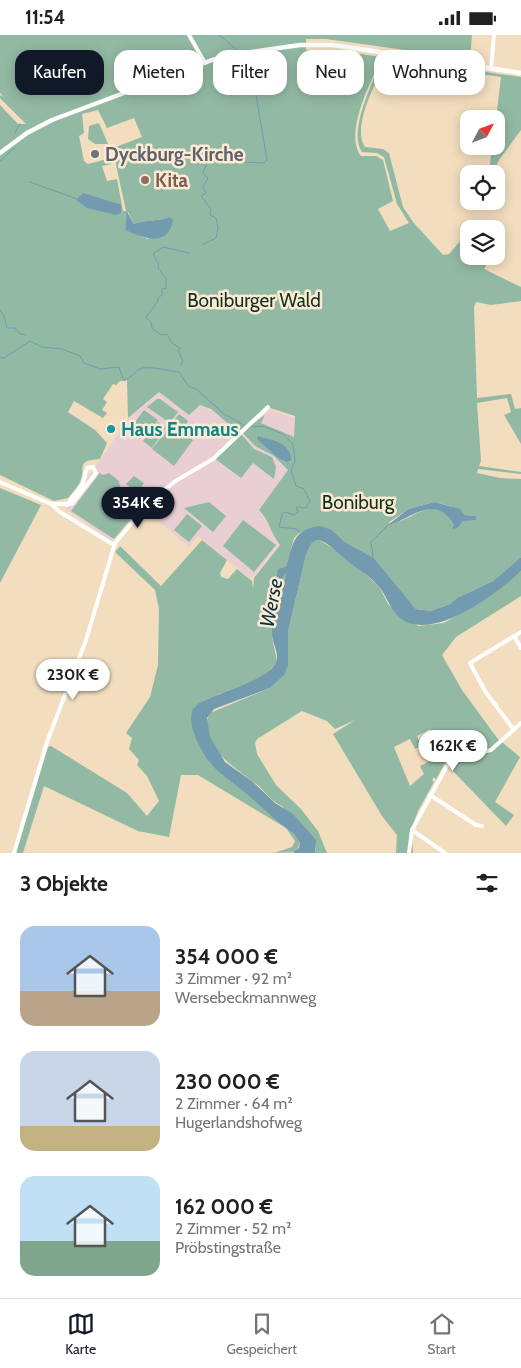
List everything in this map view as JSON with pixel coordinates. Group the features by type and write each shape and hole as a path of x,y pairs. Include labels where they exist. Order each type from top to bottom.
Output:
{"street":[{"path":"189,35 205,63"},
{"path":"491,69 494,35"},
{"path":"0,153 26,133 44,123 205,63 244,53 322,45 521,73"},
{"path":"14,853 47,741 86,640 115,544 148,503 168,486 213,459 268,407"},
{"path":"0,482 51,503 67,505 73,503 95,475 96,471 93,467 87,468 83,483 67,505"},
{"path":"51,503 60,512 115,544"},
{"path":"514,730 486,691 470,663 521,633"},
{"path":"514,636 521,648"},
{"path":"409,853 412,831 448,763 460,757 491,750 521,723"},
{"path":"430,795 476,825 482,826"},
{"path":"412,831 445,853"}],"shaded area":[{"path":"159,392 189,415 200,405 211,410 240,432 271,410 294,418 295,437 288,470 259,510 270,527 278,546 251,579 198,536 189,547 142,507 112,541 66,509 129,418"}],"green space":[{"path":"0,35 472,35 471,50 405,50 326,39 306,39 306,50 297,50 297,95 364,95 364,54 374,56 374,74 366,92 357,121 356,146 361,156 376,156 383,160 393,201 378,209 390,231 409,223 397,204 384,157 377,153 362,152 358,143 360,118 374,79 374,87 363,116 362,139 365,147 383,149 389,153 403,207 413,222 443,255 449,254 460,241 460,265 486,265 484,269 521,287 521,301 491,305 476,302 474,307 477,398 511,394 515,409 521,408 521,444 504,415 511,412 507,398 477,403 481,461 479,466 521,472 521,474 478,469 477,473 500,478 521,479 521,557 493,581 457,598 450,604 431,611 416,609 374,558 345,542 332,530 300,532 294,538 286,567 277,583 283,578 286,571 285,585 275,607 272,638 277,661 270,670 250,683 215,696 194,707 210,763 294,834 300,843 296,852 274,853 292,847 295,841 286,828 198,775 181,775 169,837 138,831 44,786 23,853 16,853 48,747 51,746 127,793 147,816 159,801 147,776 137,765 139,760 129,749 132,738 126,733 150,697 158,665 159,609 155,590 115,552 120,546 161,586 202,540 227,560 220,573 221,577 228,579 237,569 252,581 253,589 254,578 280,545 259,510 288,470 274,456 255,446 242,432 265,415 261,423 294,437 295,416 270,408 240,431 237,431 211,409 200,405 189,415 159,392 128,418 127,380 120,381 116,385 113,384 103,399 107,402 102,410 107,413 103,418 74,401 68,412 95,430 107,443 100,459 84,463 80,482 68,498 54,501 0,475 0,105 18,124 26,124 0,98 0,95 4,97 0,93","holes":["98,110 107,128 134,118 142,137 113,148 115,159 146,150 147,152 115,160 126,211 123,211 117,179 107,181 102,166 112,164 111,158 88,164 84,161 79,136 84,133 82,114","128,212 134,224 169,217 148,239 125,230","435,502 451,506 463,515 476,516 454,525 446,515 438,510 430,509 406,519 388,523 408,509"]},
{"path":"485,72 521,77 521,130 505,152 505,110 497,110 501,77 485,75"},
{"path":"99,123 108,144 95,144 88,139 89,126"},
{"path":"491,155 503,155 496,165 490,165"},
{"path":"157,399 160,399 178,412 170,423 147,407"},
{"path":"144,410 158,420 145,436 143,434 139,439 129,430"},
{"path":"179,414 188,421 181,431 193,440 174,466 152,449"},
{"path":"158,422 166,428 152,448 143,441"},
{"path":"241,434 254,449 272,457 276,467 274,479 253,463 241,478 214,458"},
{"path":"100,473 103,475 109,473 119,481 120,487 127,487 145,502 114,539 71,511"},
{"path":"134,476 144,483 140,489 147,494 150,491 153,493 156,489 160,492 149,501 126,484"},
{"path":"0,488 41,505 0,583"},
{"path":"209,502 226,516 213,532 184,508"},
{"path":"187,514 202,526 189,542 174,530"},
{"path":"243,520 276,545 254,572 223,546"},
{"path":"317,540 323,542 358,568 378,586 393,609 418,626 444,623 474,605 521,571 521,596 456,637 442,655 462,690 497,738 520,757 495,802 514,815 506,826 450,768 438,738 438,751 427,749 424,746 435,740 430,729 417,736 421,746 415,749 410,739 394,747 410,786 424,774 420,766 440,756 445,763 436,779 434,777 432,780 434,782 418,811 409,835 412,837 413,853 396,853 397,835 382,816 333,734 355,720 335,729 327,721 302,711 257,739 255,743 257,754 276,785 301,809 318,831 327,853 315,853 316,848 282,806 229,763 212,745 208,735 207,724 210,713 270,688 287,669 288,632 306,555 311,544"}],"water":[{"path":"83,193 121,205 121,213 116,215 87,208 76,200"},
{"path":"127,212 134,224 169,217 173,220 166,235 161,238 147,238 125,230"},
{"path":"258,436 284,446 288,449 291,460 287,462 278,458 257,439"},
{"path":"435,502 460,509 464,515 476,516 476,520 463,521 457,528 452,529 454,525 447,515 439,510 431,509 423,510 388,525 408,509"},
{"path":"320,526 332,530 345,542 374,558 416,609 431,611 450,604 457,598 493,581 521,557 521,571 496,592 462,613 444,621 427,625 411,624 398,616 380,588 368,576 325,543 317,540 311,544 306,555 288,632 288,665 285,674 270,688 214,709 207,718 210,737 225,762 253,782 275,803 293,814 316,840 315,853 293,853 299,848 300,843 294,834 219,772 208,760 198,744 191,717 193,709 198,704 251,682 275,664 277,653 272,638 272,626 286,572 281,582 275,584 278,569 286,567 293,545 299,534 304,530"}],"waterway":[{"path":"219,35 236,49"},
{"path":"202,245 216,238 218,228 216,218 210,215 211,209 201,196 206,193 203,187 208,178 203,173 208,160 264,163 267,160 256,95"},
{"path":"15,133 20,124"},
{"path":"0,161 14,148"},
{"path":"30,182 77,199"},
{"path":"181,365 183,361 178,351 180,348 172,343 167,334 161,335 152,328 151,322 146,317 162,295 162,289 166,288 166,278 158,268 159,265 153,254 163,247 189,253"},
{"path":"0,310 4,316 7,328 15,328 20,334 25,335"},
{"path":"0,357 4,358 30,341 42,347 62,349 80,356 84,363 100,369 119,367 124,381 143,368 179,372 188,386 196,389 224,414 244,425"},
{"path":"251,427 263,426 283,434 293,444 295,461 291,470 296,486 304,489 310,501 306,508 296,507 298,512 294,515 285,512 282,514 279,527 297,529 300,533"},
{"path":"371,559 373,556 371,542 388,525"}],"place":[{"name":"Dyckburg-Kirche","path":"95,154"},
{"name":"Kita","path":"145,180"},
{"name":"Haus Emmaus","path":"111,429"}],"park label":[{"name":"Boniburger Wald","path":"254,300"},
{"name":"Boniburg","path":"358,502"}],"water label":[{"name":"Werse","path":"271,603"}]}
